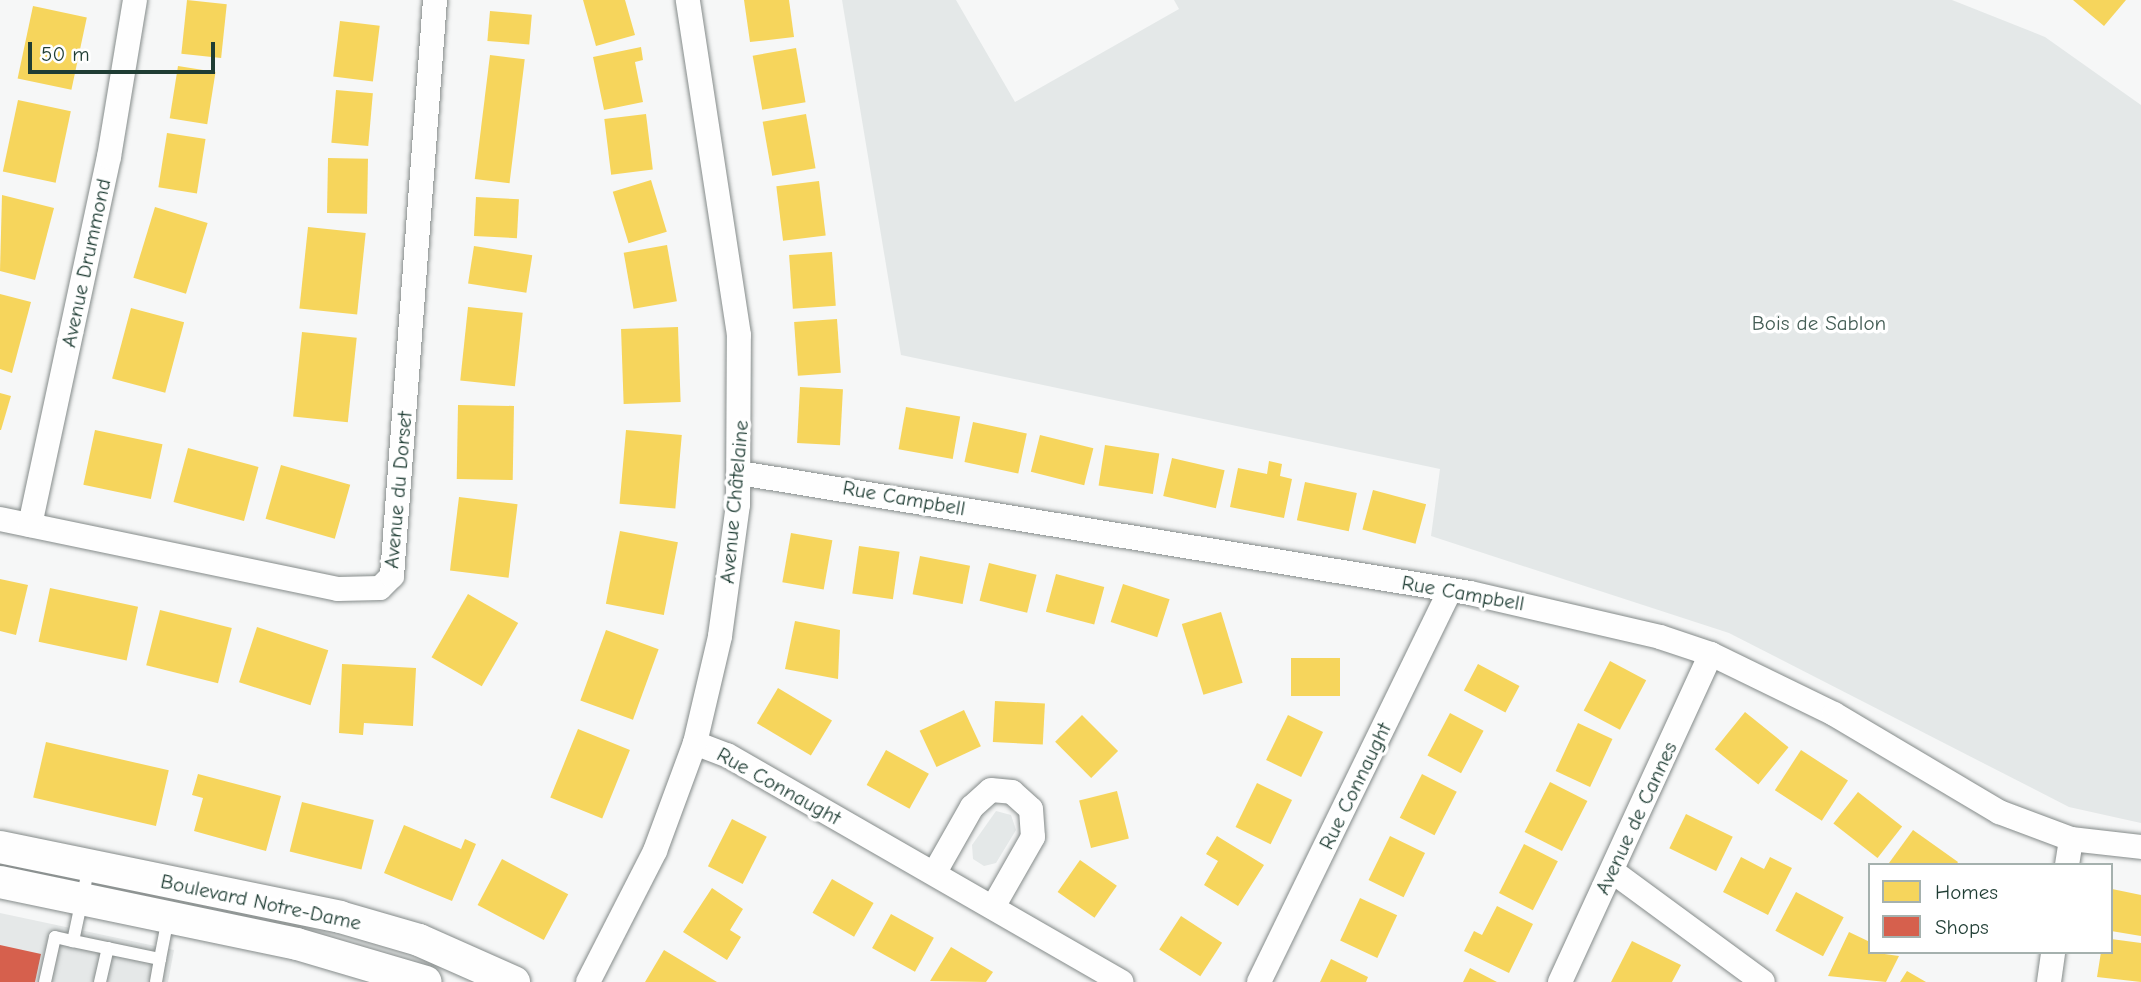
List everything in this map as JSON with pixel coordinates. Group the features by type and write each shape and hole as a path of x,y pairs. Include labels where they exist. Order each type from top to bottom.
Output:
{"street":[{"name":"Avenue Drummond","path":"30,525 109,157 135,0"},
{"name":"Avenue du Dorset","path":"0,519 338,589 380,588 392,576 435,0"},
{"name":"Avenue Châtelaine","path":"589,982 655,851 695,743 720,636 740,473 739,335 688,0"},
{"name":"Rue Campbell","path":"740,473 1450,590 1711,654 1834,714 1999,812 2070,839 2141,847"},
{"name":"Rue Connaught","path":"1259,982 1450,590"},
{"name":"Avenue de Cannes","path":"1560,982 1711,654"},
{"name":"Rue Connaught","path":"695,743 934,872 1121,982"},
{"path":"934,872 972,807 991,790 1012,792 1031,809 1033,837 993,907"},
{"path":"2067,863 2070,839"},
{"name":"Boulevard Notre-Dame","path":"0,847 379,928 514,982"},
{"path":"1612,871 1763,982"},
{"name":"Boulevard Notre-Dame","path":"0,883 329,952 426,982"},
{"path":"2049,982 2053,954"}],"lane":[{"path":"73,941 89,866"},
{"path":"156,982 169,918"},
{"path":"45,982 55,937 160,959"},
{"path":"100,982 107,948"}],"shaded area":[{"path":"0,913 174,950 168,982 0,982"}],"green space":[{"name":"Bois de Sablon","path":"842,0 956,0 1015,102 1179,9 1174,0 1952,0 2045,37 2141,105 2141,823 2069,807 1729,633 1431,536 1440,469 901,355"},
{"path":"996,811 1011,815 1016,830 996,863 984,866 973,859 972,845"}],"building: Homes":[{"path":"187,0 227,4 221,58 181,54"},
{"path":"583,0 625,0 635,35 596,46"},
{"path":"744,0 789,0 794,37 750,42"},
{"path":"2073,0 2126,0 2104,26"},
{"path":"33,6 87,17 71,90 18,78"},
{"path":"490,11 532,15 529,45 487,41"},
{"path":"340,21 380,26 373,81 333,77"},
{"path":"641,47 643,60 635,62 643,102 604,110 593,57"},
{"path":"796,48 806,102 762,110 753,56"},
{"path":"490,55 525,59 510,183 475,179"},
{"path":"178,66 216,72 207,124 170,118"},
{"path":"336,90 373,93 368,146 331,143"},
{"path":"18,100 71,111 56,183 3,171"},
{"path":"646,114 653,170 611,175 604,119"},
{"path":"806,114 816,168 772,176 763,122"},
{"path":"167,133 206,139 197,193 158,187"},
{"path":"328,158 368,159 367,214 327,213"},
{"path":"651,180 667,232 629,243 613,192"},
{"path":"819,181 826,236 783,241 776,186"},
{"path":"2,195 54,208 35,280 0,271"},
{"path":"476,197 519,199 517,238 474,236"},
{"path":"155,207 208,223 186,294 133,278"},
{"path":"308,227 366,233 357,315 299,309"},
{"path":"667,245 677,301 634,309 624,253"},
{"path":"474,246 532,255 526,293 468,284"},
{"path":"832,252 836,306 793,309 789,255"},
{"path":"0,294 31,302 12,373 0,369"},
{"path":"468,307 523,313 515,386 460,381"},
{"path":"131,308 184,322 165,393 112,379"},
{"path":"837,319 841,373 798,376 794,322"},
{"path":"678,327 681,402 624,404 621,329"},
{"path":"302,332 357,338 348,422 293,417"},
{"path":"800,387 843,389 840,445 797,443"},
{"path":"0,393 11,396 1,430 0,430"},
{"path":"458,405 514,406 513,480 457,479"},
{"path":"906,407 960,417 953,459 899,449"},
{"path":"973,422 1027,433 1018,474 964,462"},
{"path":"95,430 162,444 151,499 83,485"},
{"path":"626,430 682,435 675,509 620,504"},
{"path":"1040,435 1093,448 1084,485 1031,472"},
{"path":"1105,445 1159,454 1153,494 1099,485"},
{"path":"188,448 259,467 244,521 174,502"},
{"path":"1172,458 1225,470 1216,508 1163,496"},
{"path":"1269,461 1282,464 1280,476 1292,479 1284,518 1230,507 1238,468 1267,474"},
{"path":"281,465 350,485 335,539 266,519"},
{"path":"1305,482 1357,493 1349,531 1297,520"},
{"path":"1373,490 1426,504 1416,544 1362,530"},
{"path":"459,497 518,504 509,578 450,570"},
{"path":"620,531 678,542 664,615 606,604"},
{"path":"791,533 832,540 824,590 782,582"},
{"path":"859,546 900,552 893,599 852,594"},
{"path":"920,556 970,566 963,604 913,594"},
{"path":"989,563 1037,575 1027,613 980,601"},
{"path":"1056,574 1104,587 1094,625 1046,612"},
{"path":"0,579 28,585 16,635 0,631"},
{"path":"1123,584 1170,599 1157,637 1111,622"},
{"path":"50,588 138,607 127,661 39,642"},
{"path":"468,594 518,623 482,686 432,657"},
{"path":"160,610 232,628 218,683 146,665"},
{"path":"1221,612 1243,683 1203,695 1182,624"},
{"path":"795,621 840,630 838,679 785,669"},
{"path":"257,627 328,650 310,705 239,682"},
{"path":"606,630 659,649 633,720 580,700"},
{"path":"1291,658 1340,658 1340,696 1291,696"},
{"path":"1610,661 1646,680 1620,730 1584,710"},
{"path":"342,664 416,668 413,726 364,723 363,735 339,733"},
{"path":"1478,664 1519,686 1505,713 1464,690"},
{"path":"778,688 832,720 811,756 757,723"},
{"path":"995,701 1045,704 1043,745 993,742"},
{"path":"964,710 981,746 936,767 920,731"},
{"path":"1745,712 1789,747 1758,785 1715,749"},
{"path":"1450,713 1484,731 1461,773 1427,755"},
{"path":"1082,715 1118,751 1091,778 1055,742"},
{"path":"1288,715 1323,732 1301,777 1266,760"},
{"path":"1578,723 1612,739 1590,787 1556,771"},
{"path":"578,729 630,750 602,819 550,798"},
{"path":"46,742 169,770 156,826 33,798"},
{"path":"886,750 929,774 909,809 867,785"},
{"path":"1801,750 1848,780 1822,821 1775,790"},
{"path":"198,774 281,796 266,851 194,831 203,798 192,795"},
{"path":"1422,774 1457,792 1435,835 1400,818"},
{"path":"1550,782 1587,801 1562,851 1525,832"},
{"path":"1257,783 1292,800 1271,844 1236,827"},
{"path":"1117,791 1129,839 1091,848 1079,800"},
{"path":"1858,792 1902,826 1878,858 1833,824"},
{"path":"302,802 374,820 361,869 290,851"},
{"path":"1686,814 1733,837 1716,871 1669,848"},
{"path":"732,819 767,837 743,884 708,866"},
{"path":"404,825 461,849 465,839 476,844 452,901 384,873"},
{"path":"1913,830 1958,862 1957,863 1889,863"},
{"path":"1217,836 1264,865 1238,906 1204,885 1218,861 1206,854"},
{"path":"1390,836 1425,853 1404,897 1369,880"},
{"path":"1524,844 1558,861 1533,910 1499,893"},
{"path":"1741,857 1764,869 1770,857 1792,868 1768,915 1723,892"},
{"path":"502,859 568,894 544,940 478,905"},
{"path":"1080,860 1117,886 1094,918 1058,892"},
{"path":"832,879 874,903 854,937 812,913"},
{"path":"712,888 743,909 730,930 741,937 727,960 683,932"},
{"path":"2113,889 2141,895 2141,936 2113,931"},
{"path":"1796,892 1844,917 1823,956 1775,931"},
{"path":"1360,898 1397,915 1377,958 1340,941"},
{"path":"1497,906 1533,924 1509,973 1464,951 1474,931 1482,935"},
{"path":"891,914 934,938 915,972 872,948"},
{"path":"1181,916 1222,943 1200,976 1159,950"},
{"path":"1849,932 1868,941 1868,954 1899,956 1886,982 1828,976"},
{"path":"2113,939 2141,943 2141,982 2097,977 2101,954 2113,954"},
{"path":"1632,941 1681,965 1672,982 1611,982"},
{"path":"951,947 993,972 986,982 930,981"},
{"path":"664,950 717,982 645,982"},
{"path":"1331,959 1368,977 1366,982 1320,982"},
{"path":"1470,968 1497,982 1463,982"},
{"path":"1907,971 1926,982 1900,982"}],"building: Shops":[{"path":"0,945 41,954 35,982 0,982"}]}
